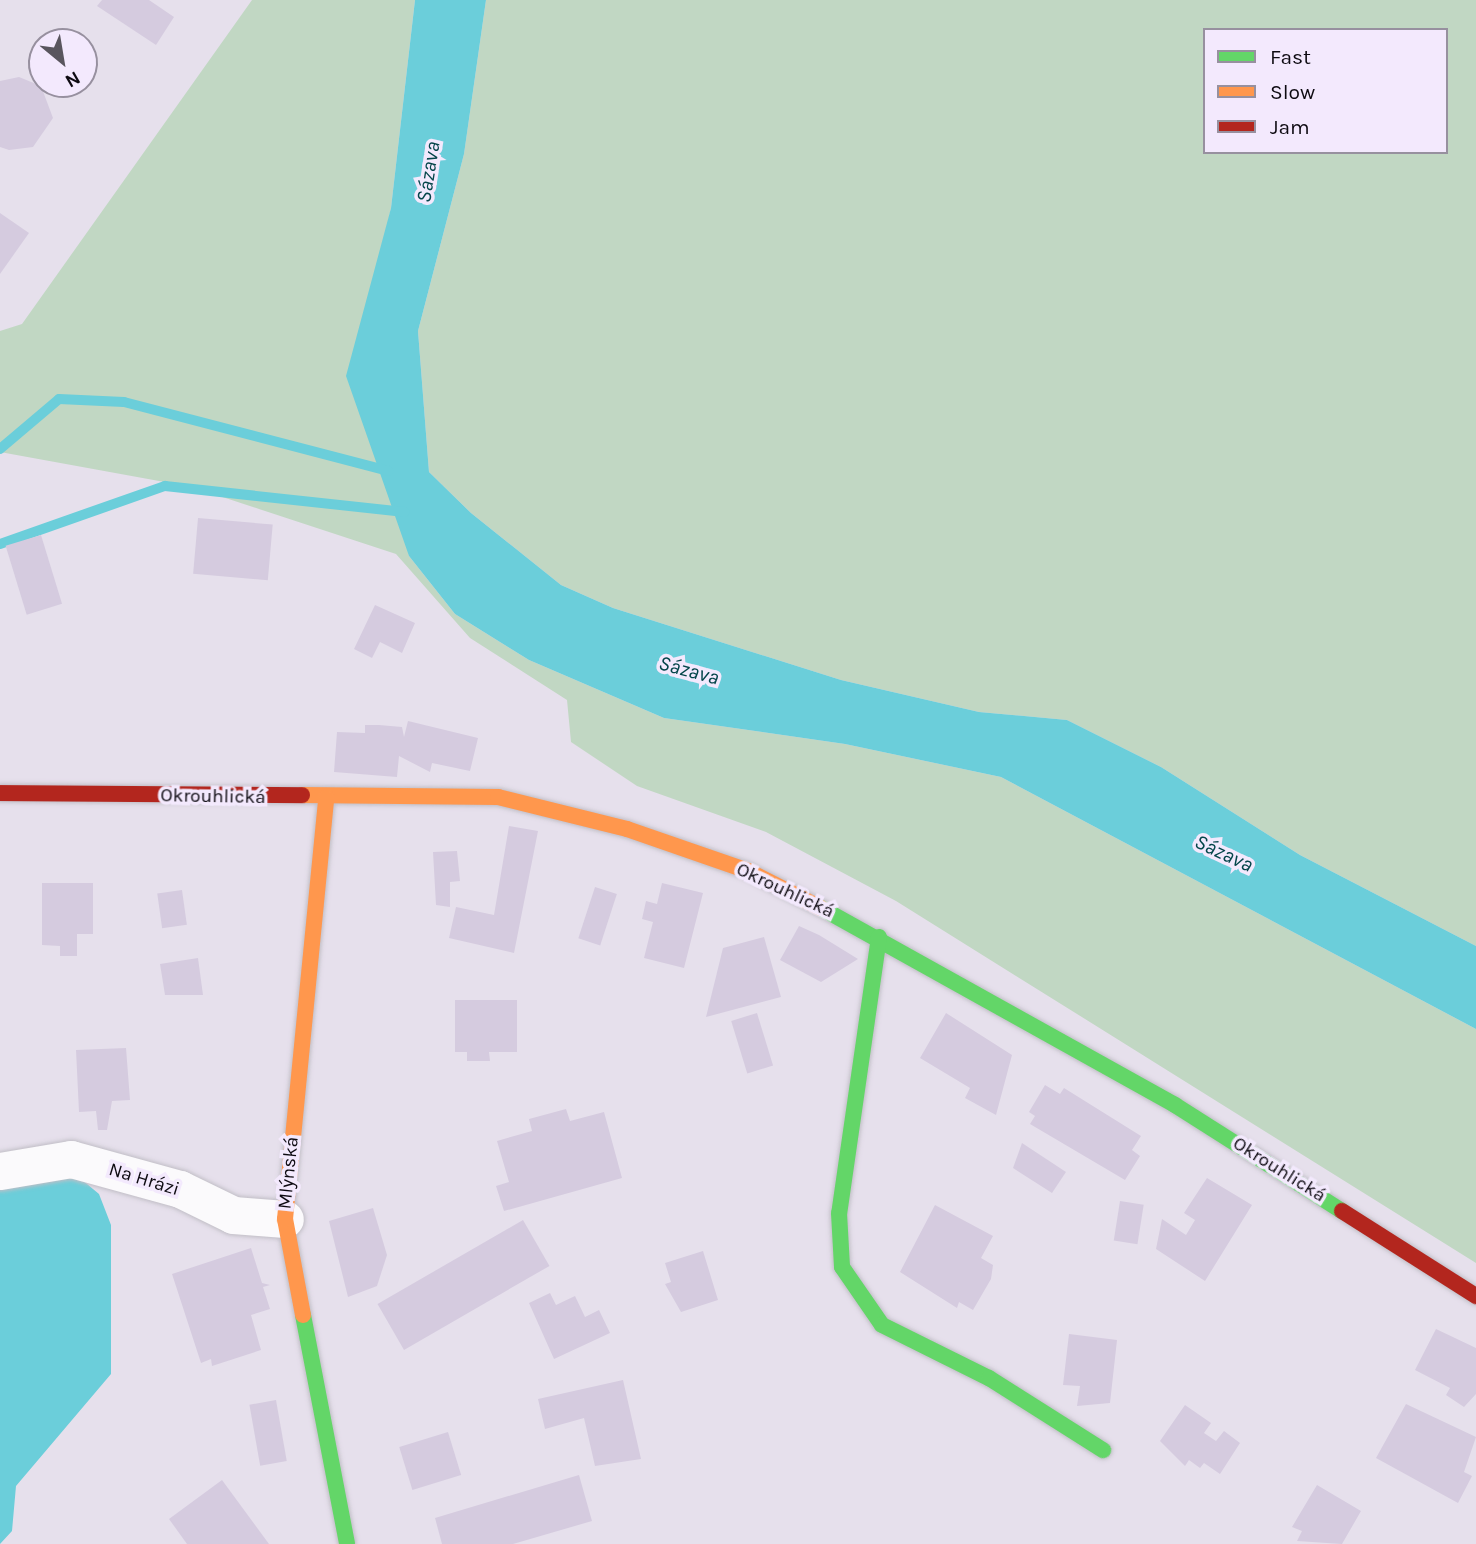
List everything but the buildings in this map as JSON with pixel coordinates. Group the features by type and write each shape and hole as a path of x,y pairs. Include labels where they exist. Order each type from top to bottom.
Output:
{"main road":[{"name":"Okrouhlická","path":"0,793 326,798 498,797 627,829 748,871 879,937 1175,1105 1476,1296"},
{"name":"Mlýnská","path":"326,798 285,1220 347,1544"},
{"path":"879,937 839,1213 842,1267 881,1325 989,1378 1102,1450"}],"street":[{"name":"Na Hrázi","path":"0,1171 71,1159 180,1189 233,1216 285,1220"}],"green space":[{"path":"252,0 415,0 391,208 373,292 409,556 455,614 529,660 664,718 845,744 1001,777 1476,1029 1476,1263 896,901 766,832 637,786 571,742 567,700 470,638 396,554 192,487 0,452 0,331 22,324"},
{"path":"486,0 1476,0 1476,946 1300,855 1161,767 1067,720 979,712 841,680 613,608 561,585 471,513 429,472 418,331 464,154"}],"water":[{"name":"Sázava","path":"415,0 486,0 464,154 418,331 429,472 471,513 561,585 613,608 841,680 979,712 1067,720 1161,767 1300,855 1476,946 1476,1029 1001,777 845,744 664,718 529,660 455,614 409,556 346,376 391,208"},
{"path":"42,1178 81,1179 99,1194 111,1225 111,1374 16,1486 12,1531 0,1544 0,1190"}],"waterway":[{"path":"0,449 59,399 124,402 388,471"},
{"path":"0,544 165,486 405,512"}],"traffic: fast":[{"path":"821,908 1175,1105 1342,1211"},
{"path":"879,937 839,1213 842,1267 882,1325 989,1378 1103,1450"},
{"path":"303,1315 347,1544"}],"traffic: slow":[{"path":"302,795 498,797 627,829 748,871 821,908"},
{"path":"303,1315 285,1219 326,798"}],"traffic: jam":[{"path":"0,793 302,795"},
{"path":"1342,1211 1476,1296"}]}
